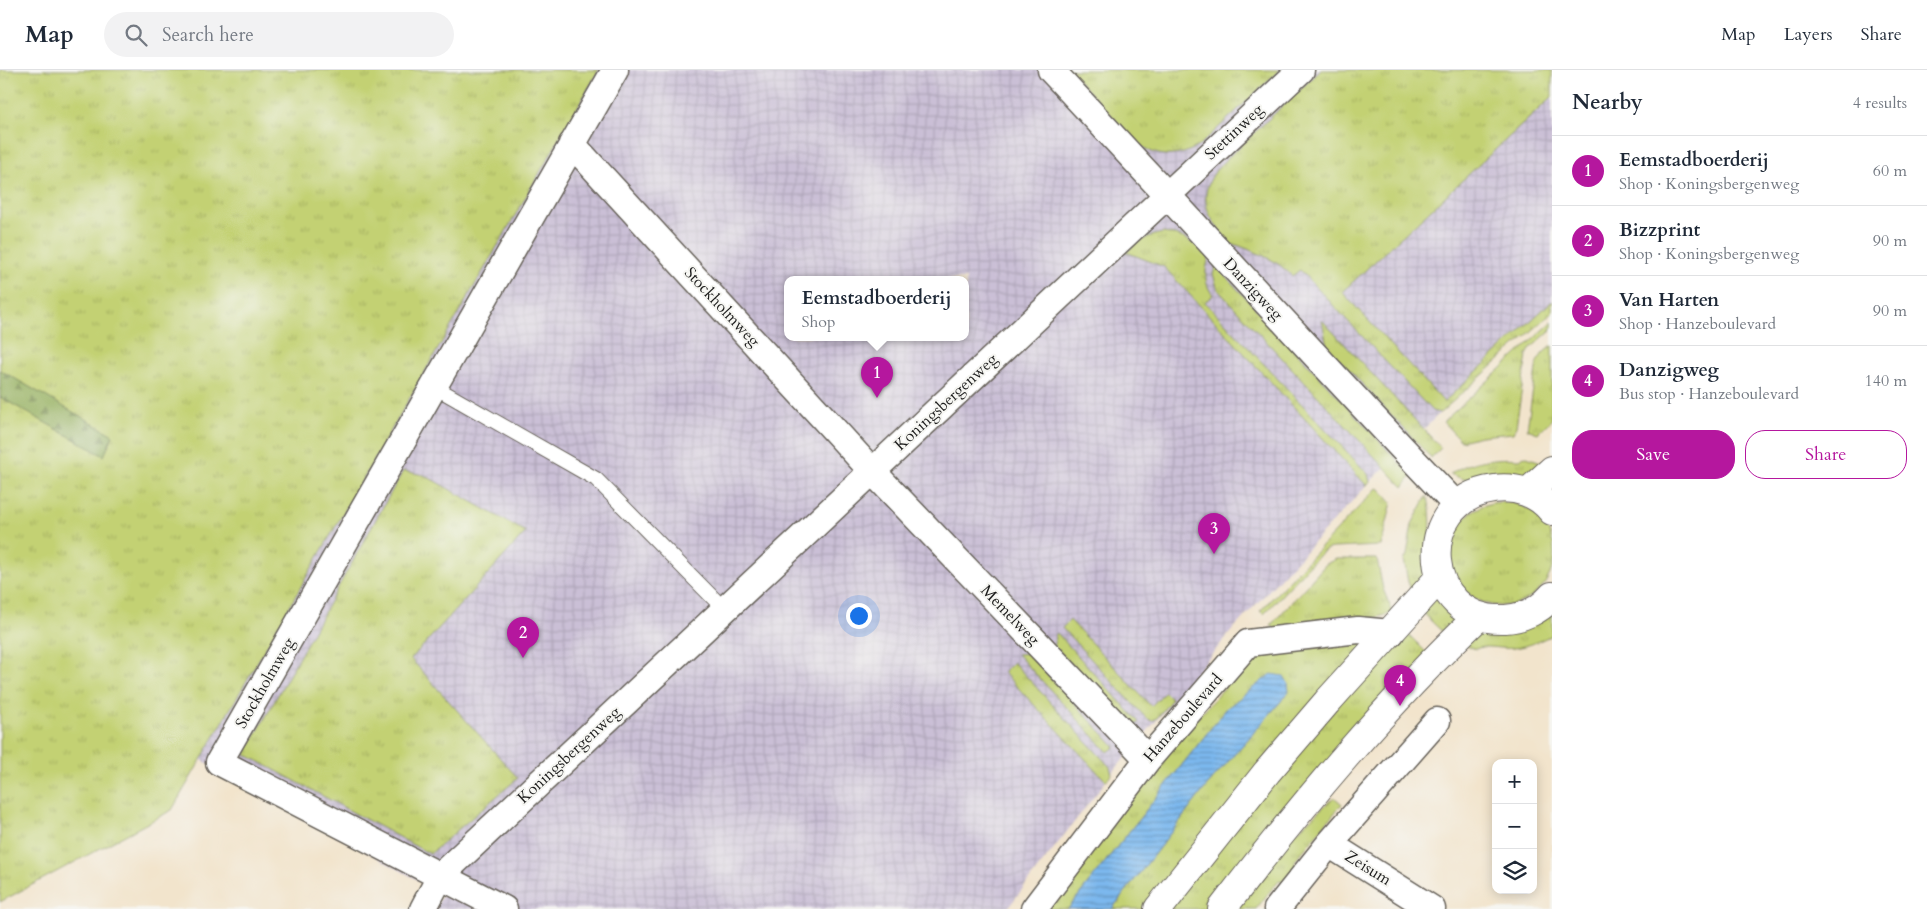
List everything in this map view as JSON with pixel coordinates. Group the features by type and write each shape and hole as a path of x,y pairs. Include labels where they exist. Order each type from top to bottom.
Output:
{"main road":[{"path":"1528,492 1552,470"},
{"path":"1552,511 1528,492 1502,487 1485,490 1469,496 1457,506 1445,521 1439,536 1436,552 1440,577 1452,596 1464,608 1479,616 1496,619 1514,618 1531,612 1552,596"},
{"path":"1158,909 1266,772 1440,577"},
{"path":"1222,909 1301,809 1347,756 1442,652 1479,616"}],"street":[{"name":"Stockholmweg","path":"441,875 219,762 615,70"},
{"name":"Danzigweg","path":"1051,70 1167,194 1216,250 1457,506"},
{"name":"Stettinweg","path":"1167,194 1300,70"},
{"name":"Stockholmweg","path":"572,144 872,471"},
{"name":"Koningsbergenweg","path":"423,909 441,875 1167,194"},
{"name":"Memelweg","path":"872,471 1148,759"},
{"name":"Hanzeboulevard","path":"1034,909 1148,759 1248,643 1358,630 1391,633"},
{"path":"1277,909 1329,844 1437,721"},
{"name":"Zeisum","path":"1329,844 1432,909"},
{"path":"441,875 504,909"}],"lane":[{"path":"433,386 596,479 724,609"}],"shaded area":[{"path":"551,70 1552,70 1552,312 1441,412 1369,483 1234,628 1113,772 1007,909 435,909 443,894 178,747"}],"green space":[{"path":"0,70 599,70 172,810 0,902 0,397 104,455 113,436 0,370"},
{"path":"1069,70 1280,70 1200,145 1184,153 1167,155 1151,152 1136,142"},
{"path":"1321,70 1552,70 1552,97 1342,292 1444,402 1552,301 1552,313 1440,413 1432,411 1300,270 1292,276 1280,265 1266,257 1237,245 1232,245 1210,216 1207,207 1207,187 1220,165"},
{"path":"1163,233 1188,240 1209,257 1206,281 1213,295 1205,302 1368,474 1370,482 1367,486 1164,267 1126,252 1143,240"},
{"path":"1216,266 1412,476 1403,487 1218,290 1213,274"},
{"path":"1322,320 1441,448 1431,458 1327,346"},
{"path":"1552,322 1552,329 1531,348 1527,355 1516,427 1513,433 1481,436 1461,441 1443,422"},
{"path":"1552,345 1552,419 1538,433 1527,429 1537,362"},
{"path":"0,370 113,435 104,456 0,397"},
{"path":"1524,456 1547,464 1536,474 1522,478 1471,480 1450,474 1466,465 1484,460 1520,459"},
{"path":"403,471 424,475 526,532 411,659 518,778 430,854 245,754"},
{"path":"1377,488 1392,502 1381,546 1327,549 1318,556 1264,614 1260,611"},
{"path":"1427,496 1431,523 1428,555 1424,575 1414,597 1408,582 1404,560 1407,555 1412,524"},
{"path":"1502,502 1522,506 1539,517 1550,534 1554,554 1550,574 1539,591 1522,602 1502,606 1482,602 1465,591 1454,574 1450,554 1454,534 1465,517 1482,506"},
{"path":"1336,559 1377,559 1383,589 1393,613 1374,618 1275,629 1271,625 1326,564"},
{"path":"1437,597 1458,617 1447,636 1421,610"},
{"path":"1552,614 1552,635 1534,643 1519,647 1484,647 1476,649 1464,645 1478,631"},
{"path":"1070,620 1151,706 1165,692 1172,699 1157,718 1152,721 1146,718 1062,628"},
{"path":"1403,629 1429,655 1213,909 1165,909"},
{"path":"1057,633 1139,722 1132,728 1054,646"},
{"path":"1368,642 1148,909 1112,909 1206,787 1289,692 1227,708 1068,909 1044,909 1149,772 1248,661 1258,654"},
{"path":"1028,653 1115,747 1108,752 1017,654"},
{"path":"1013,662 1110,767 1112,774 1106,781 1003,672"},
{"path":"1334,797 1342,804 1294,862 1301,868 1287,885 1279,880 1256,909 1229,909 1276,851"}],"water":[{"path":"1271,674 1284,676 1288,683 1289,692 1206,787 1112,909 1068,909 1227,708"}],"place":[{"name":"Eemstadboerderij","path":"877,398"},
{"name":"Van Harten","path":"1214,554"},
{"name":"Bizzprint","path":"523,658"},
{"name":"Danzigweg","path":"1400,706"}]}
